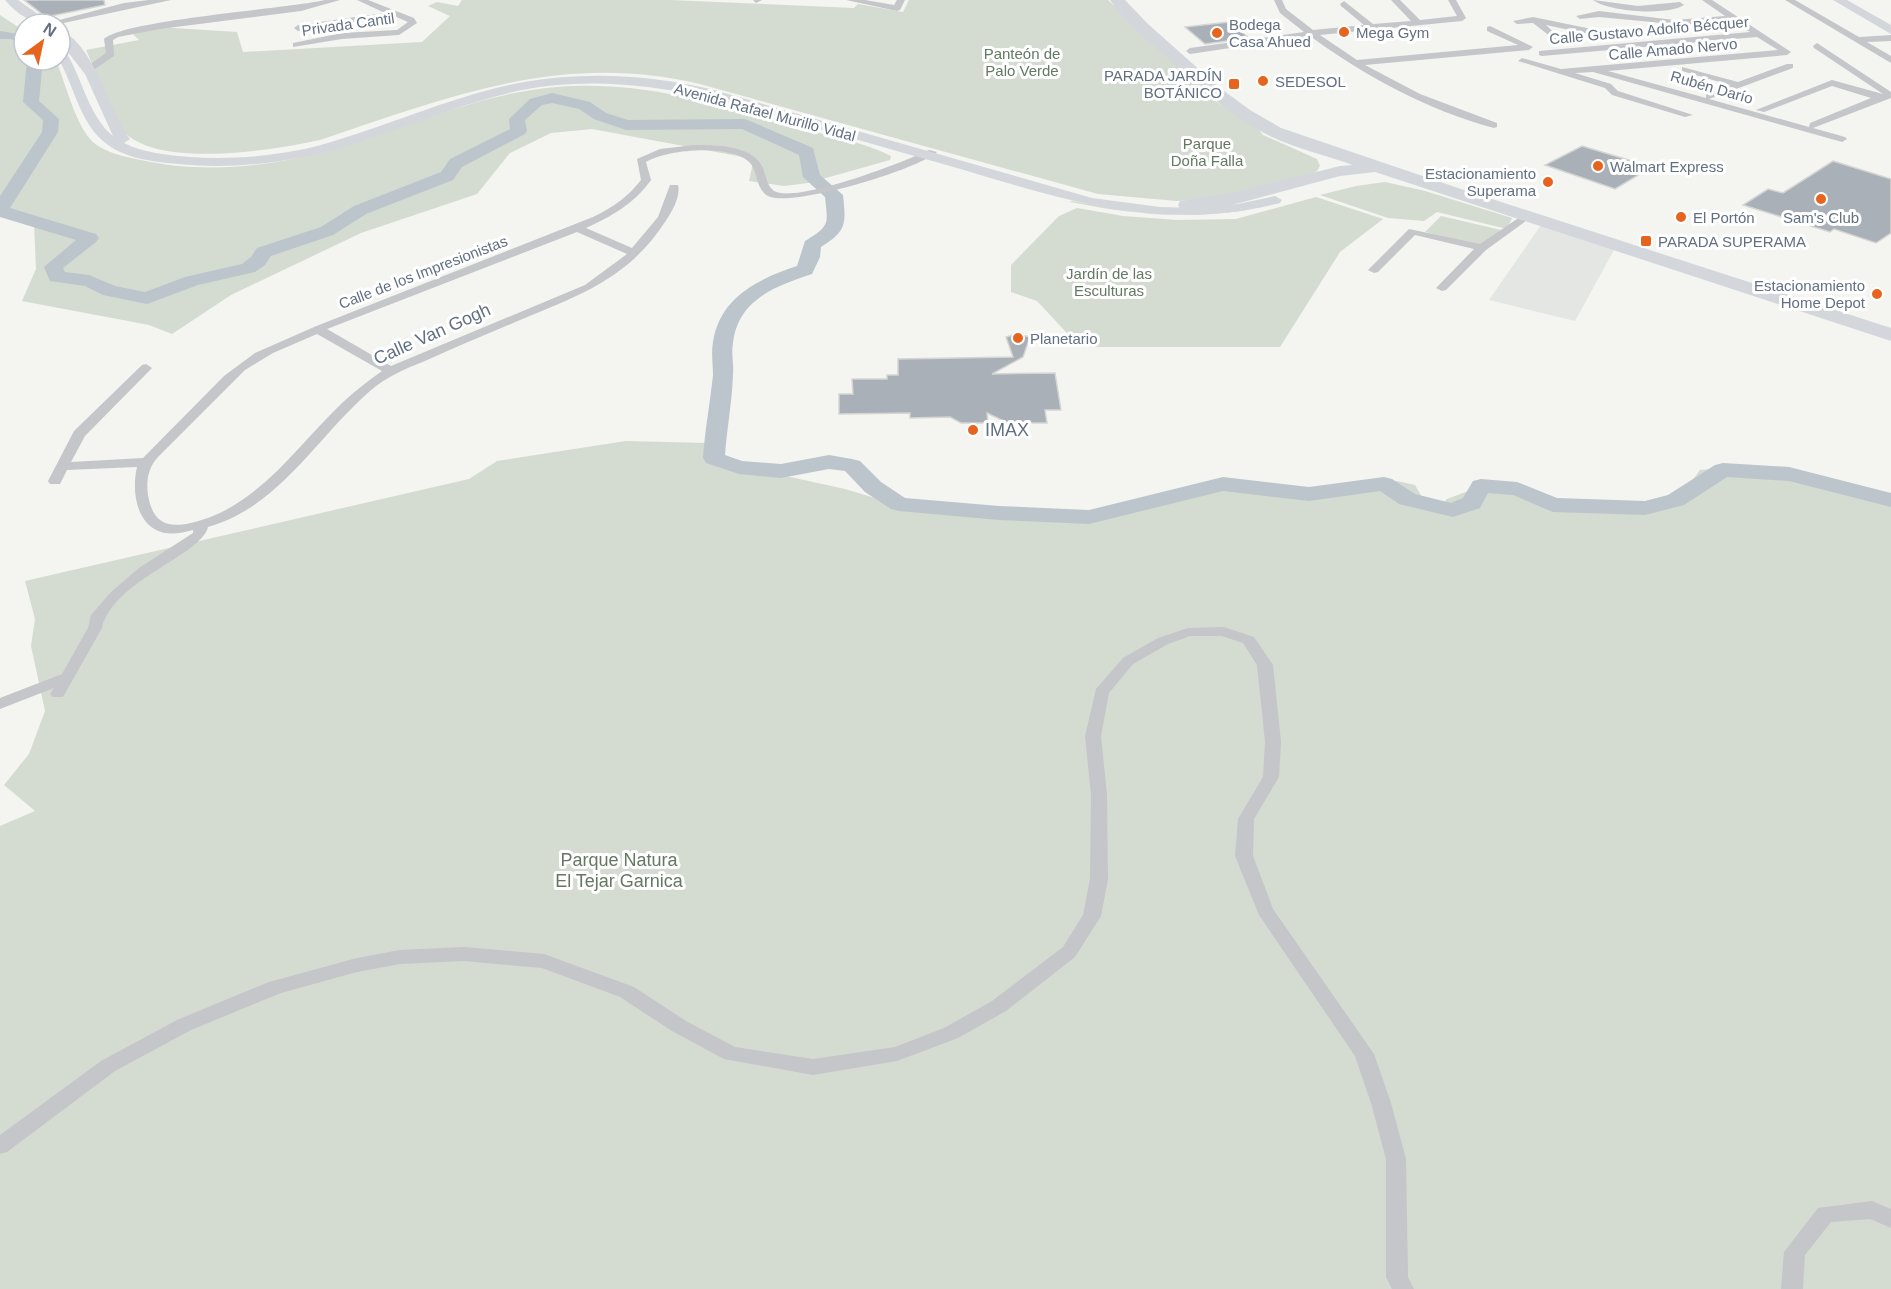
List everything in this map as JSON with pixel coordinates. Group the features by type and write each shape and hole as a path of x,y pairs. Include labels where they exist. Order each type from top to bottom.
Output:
{"highway":[{"path":"1117,0 1171,52 1233,106 1255,122 1296,141 1337,165 1331,175 1246,201 1187,205"},
{"path":"1129,0 1254,108 1270,119 1332,144 1883,321"},
{"path":"1296,141 1452,184"},
{"path":"1332,144 1361,148 1526,216 1891,334"},
{"path":"1187,205 1232,199 1340,171 1383,169 1450,188 1768,291 1883,321"},
{"path":"1275,200 1316,190 1368,182 1452,184"}],"main road":[{"path":"1839,0 1891,30"},
{"path":"1853,0 1891,22"},
{"path":"6,5 21,12"},
{"name":"Avenida Rafael Murillo Vidal","path":"72,46 89,69 113,126 125,141 154,151 187,156 233,157 292,150 333,139 478,91 524,80 583,74 649,76 716,87 1069,197 1119,207 1196,212 1238,208 1275,200"},
{"name":"Avenida Rafael Murillo Vidal","path":"69,72 82,100 105,135 115,144 169,159 218,162 271,159 343,142 478,96 526,86 586,81 637,81 709,93 1081,193 1131,201 1187,205"}],"street":[{"path":"72,17 142,0"},
{"path":"72,17 167,0"},
{"path":"89,69 111,54 108,39 115,35 160,26 301,8 336,0"},
{"path":"360,0 393,14"},
{"path":"850,0 899,4"},
{"path":"1278,0 1282,10 1312,33 1391,86 1434,105 1494,125"},
{"path":"1395,0 1417,22"},
{"path":"1190,51 1312,33 1462,18 1452,0"},
{"path":"1597,0 1603,0"},
{"path":"1597,0 1604,4 1648,8 1680,5 1671,0"},
{"path":"1706,0 1760,34"},
{"path":"1789,0 1891,60"},
{"path":"1344,4 1371,27"},
{"path":"298,28 393,14"},
{"name":"Privada Cantil","path":"296,45 342,36 399,32 413,23 411,20 393,14"},
{"path":"1605,35 1580,16 1599,14 1676,22"},
{"path":"1516,21 1533,20 1605,35 1658,32 1666,24 1676,22 1735,18"},
{"path":"1533,20 1555,37"},
{"path":"1490,29 1544,55 1566,72"},
{"name":"Calle Amado Nervo","path":"1566,72 1787,52 1760,34"},
{"name":"Calle Gustavo Adolfo Bécquer","path":"1544,55 1760,34"},
{"path":"1857,40 1891,38"},
{"path":"1817,46 1888,97"},
{"path":"1354,63 1528,47"},
{"path":"1544,55 1522,61 1566,72 1608,86 1615,93 1688,115"},
{"path":"1709,96 1790,66"},
{"path":"1685,69 1739,85"},
{"path":"1591,81 1605,70"},
{"name":"Rubén Darío","path":"1605,70 1761,110 1821,129"},
{"name":"Rubén Darío","path":"1605,70 1821,129"},
{"path":"1761,110 1832,83 1888,97"},
{"path":"1821,129 1888,97"},
{"path":"1821,129 1888,97"},
{"path":"1821,129 1842,139"},
{"name":"Calle de los Impresionistas","path":"146,461 242,367 278,346 611,213 632,199 646,180 640,161 648,154 663,150 695,148 739,154 751,159 758,166 762,183 772,194 782,196 823,187 888,167 923,152"},
{"name":"Calle Van Gogh","path":"146,461 140,487 144,505 153,522 164,529 219,519 246,506 267,488 355,396 390,371 589,287 616,271 664,218 673,203 674,187"},
{"path":"1442,288 1482,248 1526,216"},
{"path":"577,228 634,253"},
{"path":"1374,270 1413,231 1482,248"},
{"path":"318,329 390,371"},
{"path":"55,481 79,434 146,368"},
{"path":"61,466 135,464 146,461"},
{"path":"58,694 95,628 98,615 116,595 144,571 199,535 202,523"},
{"path":"0,1146 108,1066 184,1025 276,987 357,965 400,957 464,954 544,962 627,992 679,1026 731,1054 813,1067 897,1054 951,1033 999,1006 1069,952 1092,916 1099,879 1099,795 1093,736 1101,692 1128,661 1162,641 1188,632 1224,631 1249,640 1265,664 1269,692 1273,742 1271,777 1246,819 1244,856 1266,911 1364,1054 1381,1103 1396,1159 1397,1277 1402,1289"},
{"path":"0,704 67,677"},
{"path":"1792,1289 1795,1252 1825,1214 1872,1210 1891,1219"}],"shaded area":[{"path":"1541,225 1614,250 1575,321 1489,300"}],"green space":[{"path":"462,0 670,0 854,8 858,4 903,12 909,0 1108,0 1189,73 1212,99 1263,135 1317,159 1320,166 1317,171 1308,176 1225,197 1177,201 1098,194 700,84 649,75 600,73 553,76 506,84 414,108 320,140 300,144 220,154 166,151 143,144 126,134 111,108 86,50 139,40 133,34 158,27 237,32 243,52 422,42 450,16 428,6 437,2 458,6"},
{"path":"0,15 12,23 12,72 60,72 75,113 91,140 101,148 114,153 163,164 230,167 296,158 348,144 495,97 556,87 588,86 619,87 679,96 857,143 891,156 890,160 808,183 784,186 749,181 754,159 592,129 551,133 510,153 477,194 361,233 231,295 172,334 149,325 22,301 36,269 34,223 0,210"},
{"path":"1385,182 1425,191 1512,218 1507,229 1437,212 1424,221 1388,218 1320,195"},
{"name":"Jardín de las Esculturas","path":"1316,197 1383,219 1340,252 1280,347 1080,347 1037,301 1011,292 1011,265 1059,216 1077,208 1123,216 1177,220 1236,219"},
{"path":"1070,202 1136,212 1176,215 1140,213 1117,210"},
{"path":"1254,209 1207,214 1179,215"},
{"path":"1441,216 1501,230 1479,246 1425,232"},
{"name":"Parque Natura El Tejar Garnica","path":"626,441 707,443 741,471 772,473 845,489 905,507 953,511 996,507 1083,518 1121,511 1169,491 1203,491 1230,483 1275,486 1331,494 1397,481 1415,485 1426,504 1439,508 1447,499 1471,490 1500,487 1539,492 1565,501 1653,508 1678,500 1700,470 1724,469 1796,477 1891,497 1891,1289 0,1289 0,826 35,811 4,785 29,754 45,711 31,646 35,619 25,581 469,479 497,461"}],"building":[{"path":"24,0 104,0 105,5 71,12 40,12"},
{"name":"Bodega Casa Ahued","path":"1229,22 1249,38 1205,44 1185,27"},
{"name":"Walmart Express","path":"1582,146 1652,167 1615,189 1545,165"},
{"name":"Sam's Club","path":"1833,161 1891,179 1891,233 1876,243 1834,229 1830,232 1743,205 1768,189 1783,193"},
{"path":"1017,334 1030,337 1023,357 992,374 1055,373 1061,410 1045,410 1047,423 1008,423 987,413 988,423 961,423 950,417 910,418 910,413 839,414 839,394 853,394 852,379 887,379 887,375 898,375 898,359 1013,357 1006,337"}],"waterway":[{"path":"0,35 12,36"},
{"path":"0,210 50,132 51,119 31,102 34,72"},
{"path":"0,211 90,238 53,267 57,277 89,281 110,291 147,298 192,281 248,268 258,261 264,252 327,231 360,210 447,176 456,163 519,131 517,119 536,102 552,98 584,105 600,116 626,125 745,124 807,152 812,177 834,195 837,222 830,234 812,245 811,257 805,270 763,286 752,293 741,302 727,326 722,345 723,374 714,458 739,467 781,471 829,462 852,466 873,487 899,504 999,513 1089,517 1223,484 1309,494 1384,484 1407,499 1453,510 1472,503 1481,486 1517,489 1553,505 1645,508 1676,500 1723,470 1789,474 1891,500"}],"place":[{"name":"Mega Gym","path":"1344,32"},
{"name":"Bodega Casa Ahued","path":"1217,33"},
{"name":"SEDESOL","path":"1263,81"},
{"name":"PARADA JARDÍN BOTÁNICO","path":"1234,84"},
{"name":"Walmart Express","path":"1598,166"},
{"name":"Estacionamiento Superama","path":"1548,182"},
{"name":"Sam's Club","path":"1821,199"},
{"name":"El Portón","path":"1681,217"},
{"name":"PARADA SUPERAMA","path":"1646,241"},
{"name":"Estacionamiento Home Depot","path":"1877,294"},
{"name":"Planetario","path":"1018,338"},
{"name":"IMAX","path":"973,430"}],"park label":[{"name":"Panteón de Palo Verde","path":"1022,62"},
{"name":"Parque Doña Falla","path":"1207,152"}]}
